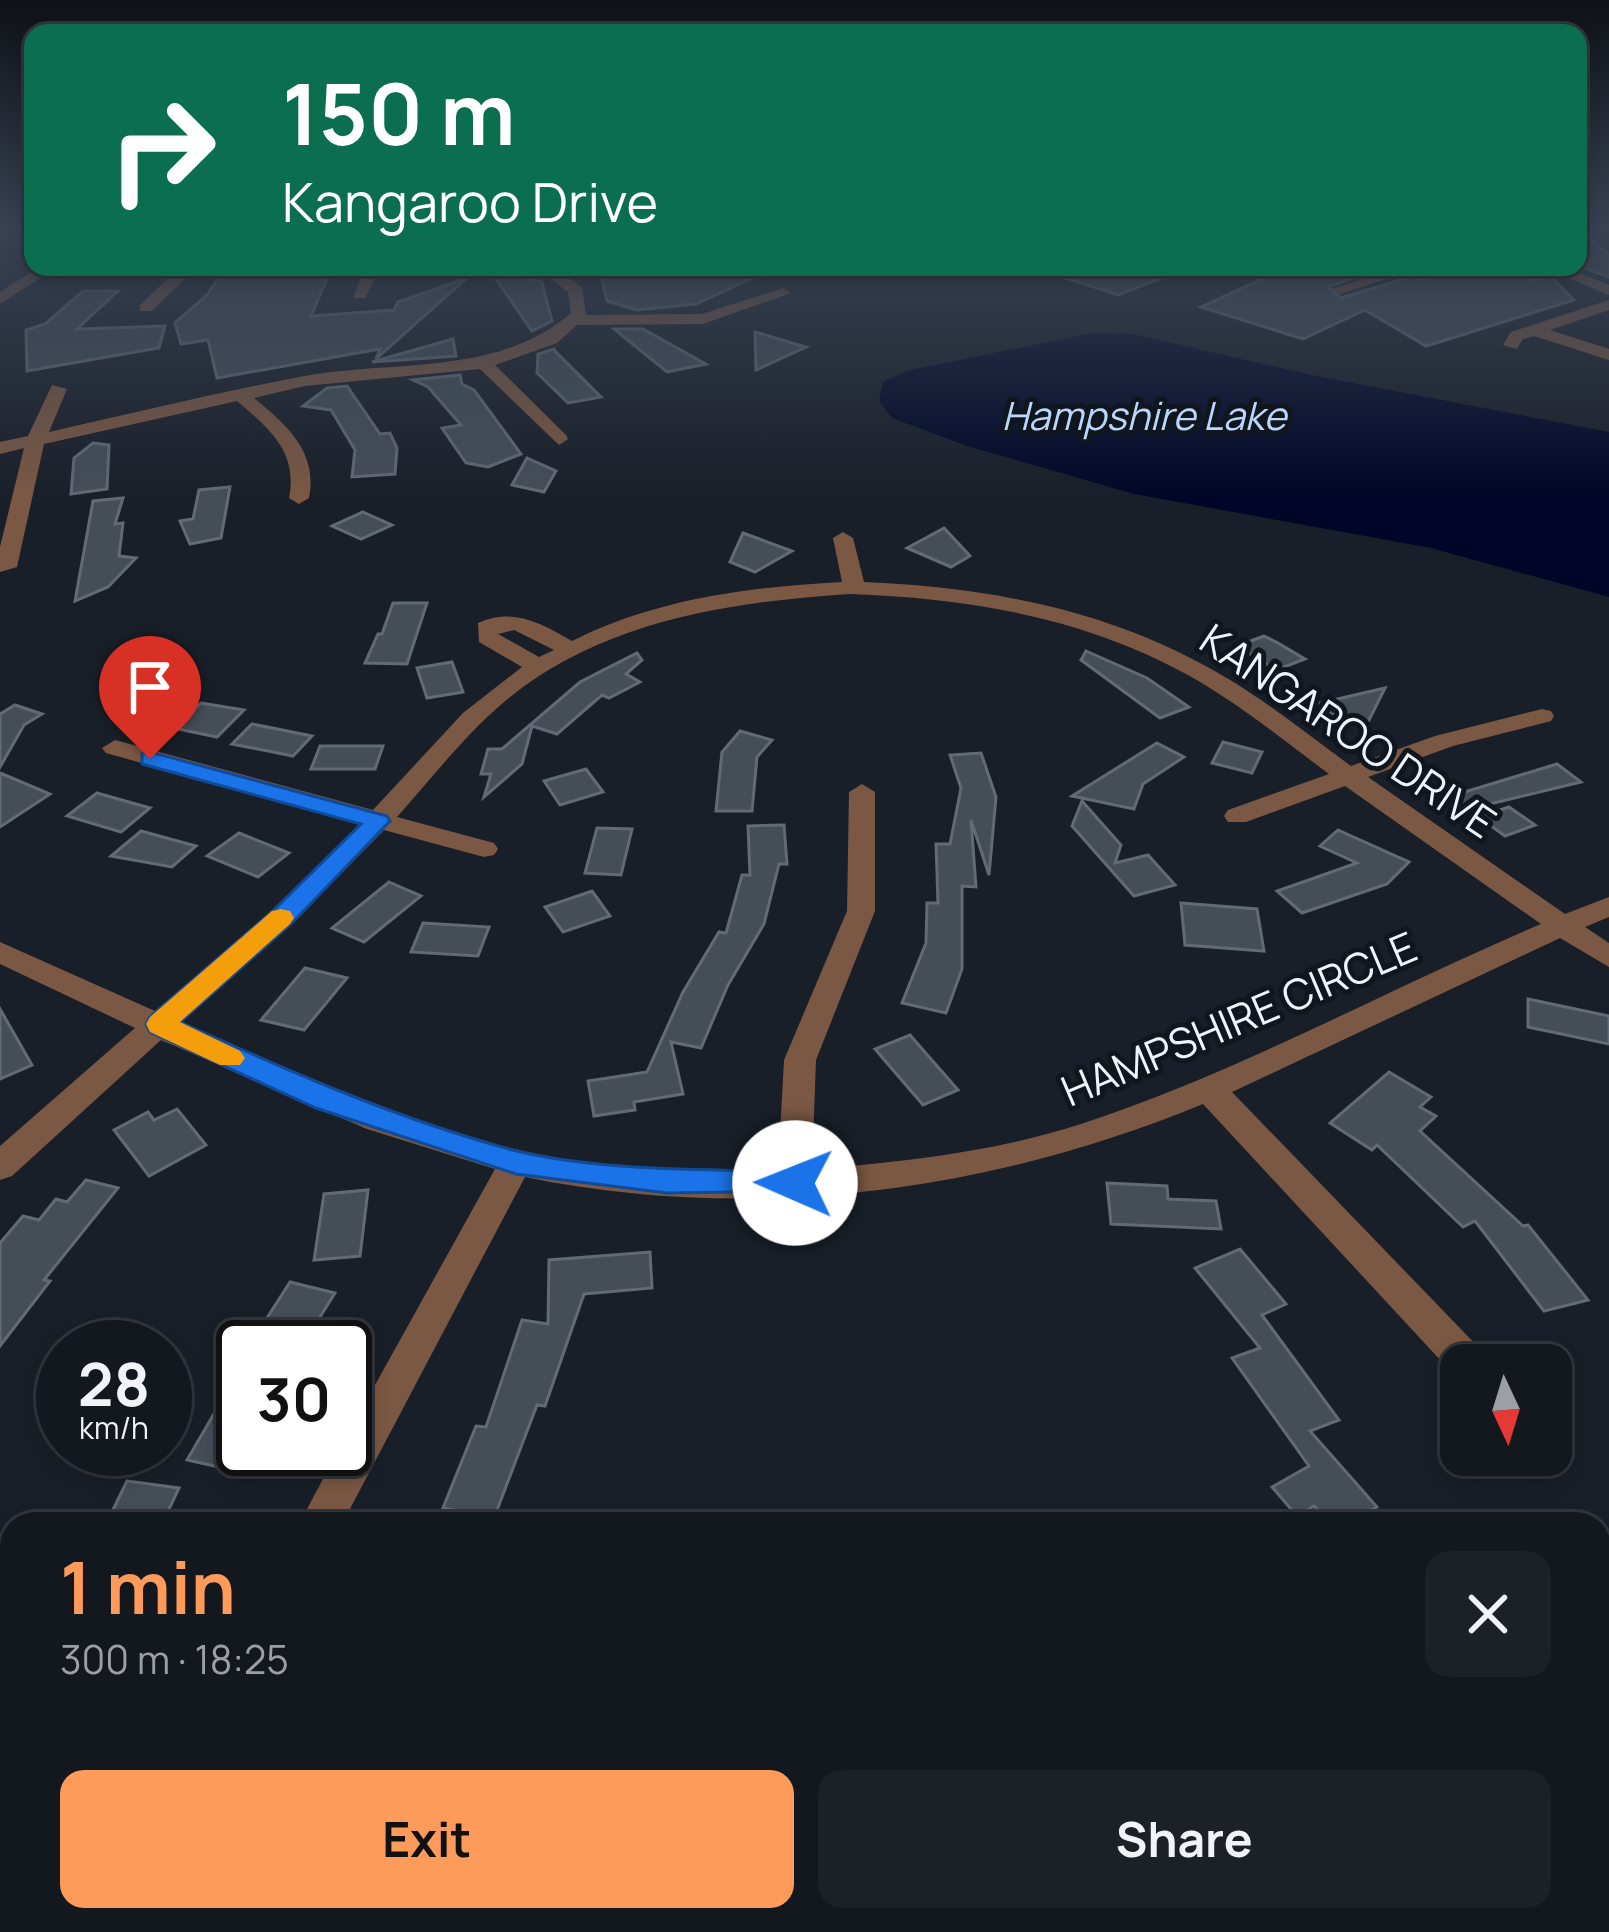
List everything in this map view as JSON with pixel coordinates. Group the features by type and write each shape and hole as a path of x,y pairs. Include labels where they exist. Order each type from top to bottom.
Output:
{"street":[{"path":"0,448 239,394 348,375 484,363 551,339 577,320"},
{"path":"1511,345 1516,336 1562,320"},
{"path":"1533,330 1609,355"},
{"path":"484,363 560,439"},
{"path":"6,567 35,442 58,389"},
{"path":"239,394 296,448 304,486 299,498"},
{"path":"843,538 855,589"},
{"name":"KANGAROO DRIVE","path":"0,1167 283,916 462,730 538,667 634,623 708,603 855,589 995,601 1129,637 1209,678 1609,957"},
{"path":"538,667 487,637 486,628 492,622 514,621 572,650"},
{"path":"1237,816 1444,741 1542,716"},
{"path":"115,748 484,849"},
{"path":"795,1183 795,1072 812,1020 855,936 861,912 865,880 862,792"},
{"name":"HAMPSHIRE CIRCLE","path":"0,952 326,1100 516,1162 667,1181 795,1183 940,1169 1030,1153 1209,1089 1609,906"},
{"path":"1209,1089 1450,1344"},
{"path":"326,1512 516,1162"}],"water":[{"name":"Hampshire Lake","path":"1092,333 1133,334 1311,375 1609,432 1609,597 1431,548 1134,494 967,446 892,418 879,401 883,382 906,371"}],"building":[{"path":"87,320 77,329 165,326 159,348 27,371 26,330"},
{"path":"420,320 376,359 380,349 217,378 208,340 181,344 175,323"},
{"path":"524,320 552,320 552,321 532,331"},
{"path":"1243,320 1343,320 1303,339"},
{"path":"1382,320 1509,320 1426,346"},
{"path":"614,329 643,329 706,364 667,372"},
{"path":"755,332 806,347 756,370"},
{"path":"453,339 456,356 372,362"},
{"path":"554,349 601,397 568,403 537,373 538,354"},
{"path":"460,375 462,384 474,390 521,454 488,467 466,463 442,428 461,425 428,387 413,380"},
{"path":"347,386 380,434 390,433 397,448 395,474 352,477 355,450 331,410 303,406 327,388"},
{"path":"93,443 109,445 107,489 71,494 74,458"},
{"path":"527,458 556,471 544,492 512,485"},
{"path":"230,487 221,538 190,544 180,521 193,519 199,490"},
{"path":"123,498 115,524 123,523 119,556 136,558 108,587 75,601 93,501"},
{"path":"363,512 392,525 361,539 332,526"},
{"path":"944,528 970,556 951,567 907,548"},
{"path":"743,533 792,551 755,572 730,562"},
{"path":"393,603 427,603 407,664 365,663 382,634"},
{"path":"1264,636 1305,659 1276,670 1237,646"},
{"path":"1086,651 1147,678 1189,707 1160,718 1081,660"},
{"path":"637,653 642,660 626,674 640,682 609,698 602,695 557,734 532,726 522,764 484,797 491,774 481,774 488,749 502,749 580,682"},
{"path":"452,662 463,692 427,698 417,668"},
{"path":"1385,688 1367,724 1303,707"},
{"path":"201,703 244,710 217,737 173,728"},
{"path":"15,705 42,714 24,725 0,767 0,714"},
{"path":"252,724 312,736 293,756 232,744"},
{"path":"740,731 772,740 757,757 752,811 716,811 722,752"},
{"path":"1223,742 1262,752 1252,773 1212,763"},
{"path":"1157,743 1184,757 1143,784 1134,809 1072,796"},
{"path":"320,746 383,746 375,769 311,769"},
{"path":"981,753 996,797 989,875 971,820 976,887 962,886 962,969 946,1013 902,1003 926,943 927,903 938,903 936,844 950,844 961,788 950,755"},
{"path":"1557,764 1581,782 1453,813 1448,797"},
{"path":"586,769 603,792 560,805 544,781"},
{"path":"0,773 50,794 0,827"},
{"path":"97,793 150,808 121,832 67,816"},
{"path":"1082,801 1121,845 1115,863 1148,855 1175,885 1134,896 1072,826"},
{"path":"1509,807 1535,825 1505,836 1479,817"},
{"path":"784,825 787,864 779,864 764,924 728,985 701,1048 671,1042 683,1094 634,1102 635,1110 594,1116 588,1081 647,1072 683,992 719,932 726,933 742,875 750,875 748,826"},
{"path":"597,828 632,829 621,875 585,873"},
{"path":"1338,830 1409,862 1387,884 1302,913 1277,891 1357,863 1320,846"},
{"path":"141,831 196,846 172,867 111,856"},
{"path":"239,833 289,853 258,877 207,856"},
{"path":"389,882 421,896 364,942 332,928"},
{"path":"592,891 610,916 563,932 545,907"},
{"path":"1181,903 1257,909 1264,951 1185,945"},
{"path":"423,923 489,927 478,956 411,952"},
{"path":"305,968 347,978 304,1030 261,1020"},
{"path":"1528,999 1609,1016 1609,1044 1528,1027"},
{"path":"0,1009 32,1065 0,1079"},
{"path":"910,1035 958,1090 923,1105 875,1049"},
{"path":"1389,1072 1431,1097 1420,1107 1436,1116 1420,1131 1523,1226 1528,1225 1588,1300 1544,1311 1475,1221 1463,1227 1377,1145 1372,1150 1330,1123"},
{"path":"177,1109 206,1145 149,1176 114,1130 148,1112 154,1120"},
{"path":"86,1180 118,1188 44,1280 50,1281 0,1346 0,1243 23,1216 39,1220 56,1199 67,1202"},
{"path":"1107,1183 1167,1186 1168,1199 1216,1201 1221,1229 1111,1224"},
{"path":"368,1190 360,1256 314,1260 324,1194"},
{"path":"1240,1249 1286,1304 1262,1315 1339,1420 1310,1431 1377,1507 1370,1512 1319,1512 1314,1506 1294,1512 1272,1487 1309,1466 1232,1358 1260,1348 1195,1268"},
{"path":"650,1252 652,1288 584,1294 545,1406 537,1405 496,1512 443,1508 476,1426 486,1427 522,1320 548,1324 549,1260"},
{"path":"290,1282 335,1293 318,1320 266,1320"},
{"path":"216,1410 216,1466 192,1461 192,1451"},
{"path":"127,1481 179,1488 168,1512 112,1512"}],"slow traffic":[{"path":"230,1058 160,1024 281,918"}],"route":[{"path":"150,759 378,821 283,916 160,1024 326,1100 443,1142 516,1162 667,1181 795,1183"}]}
